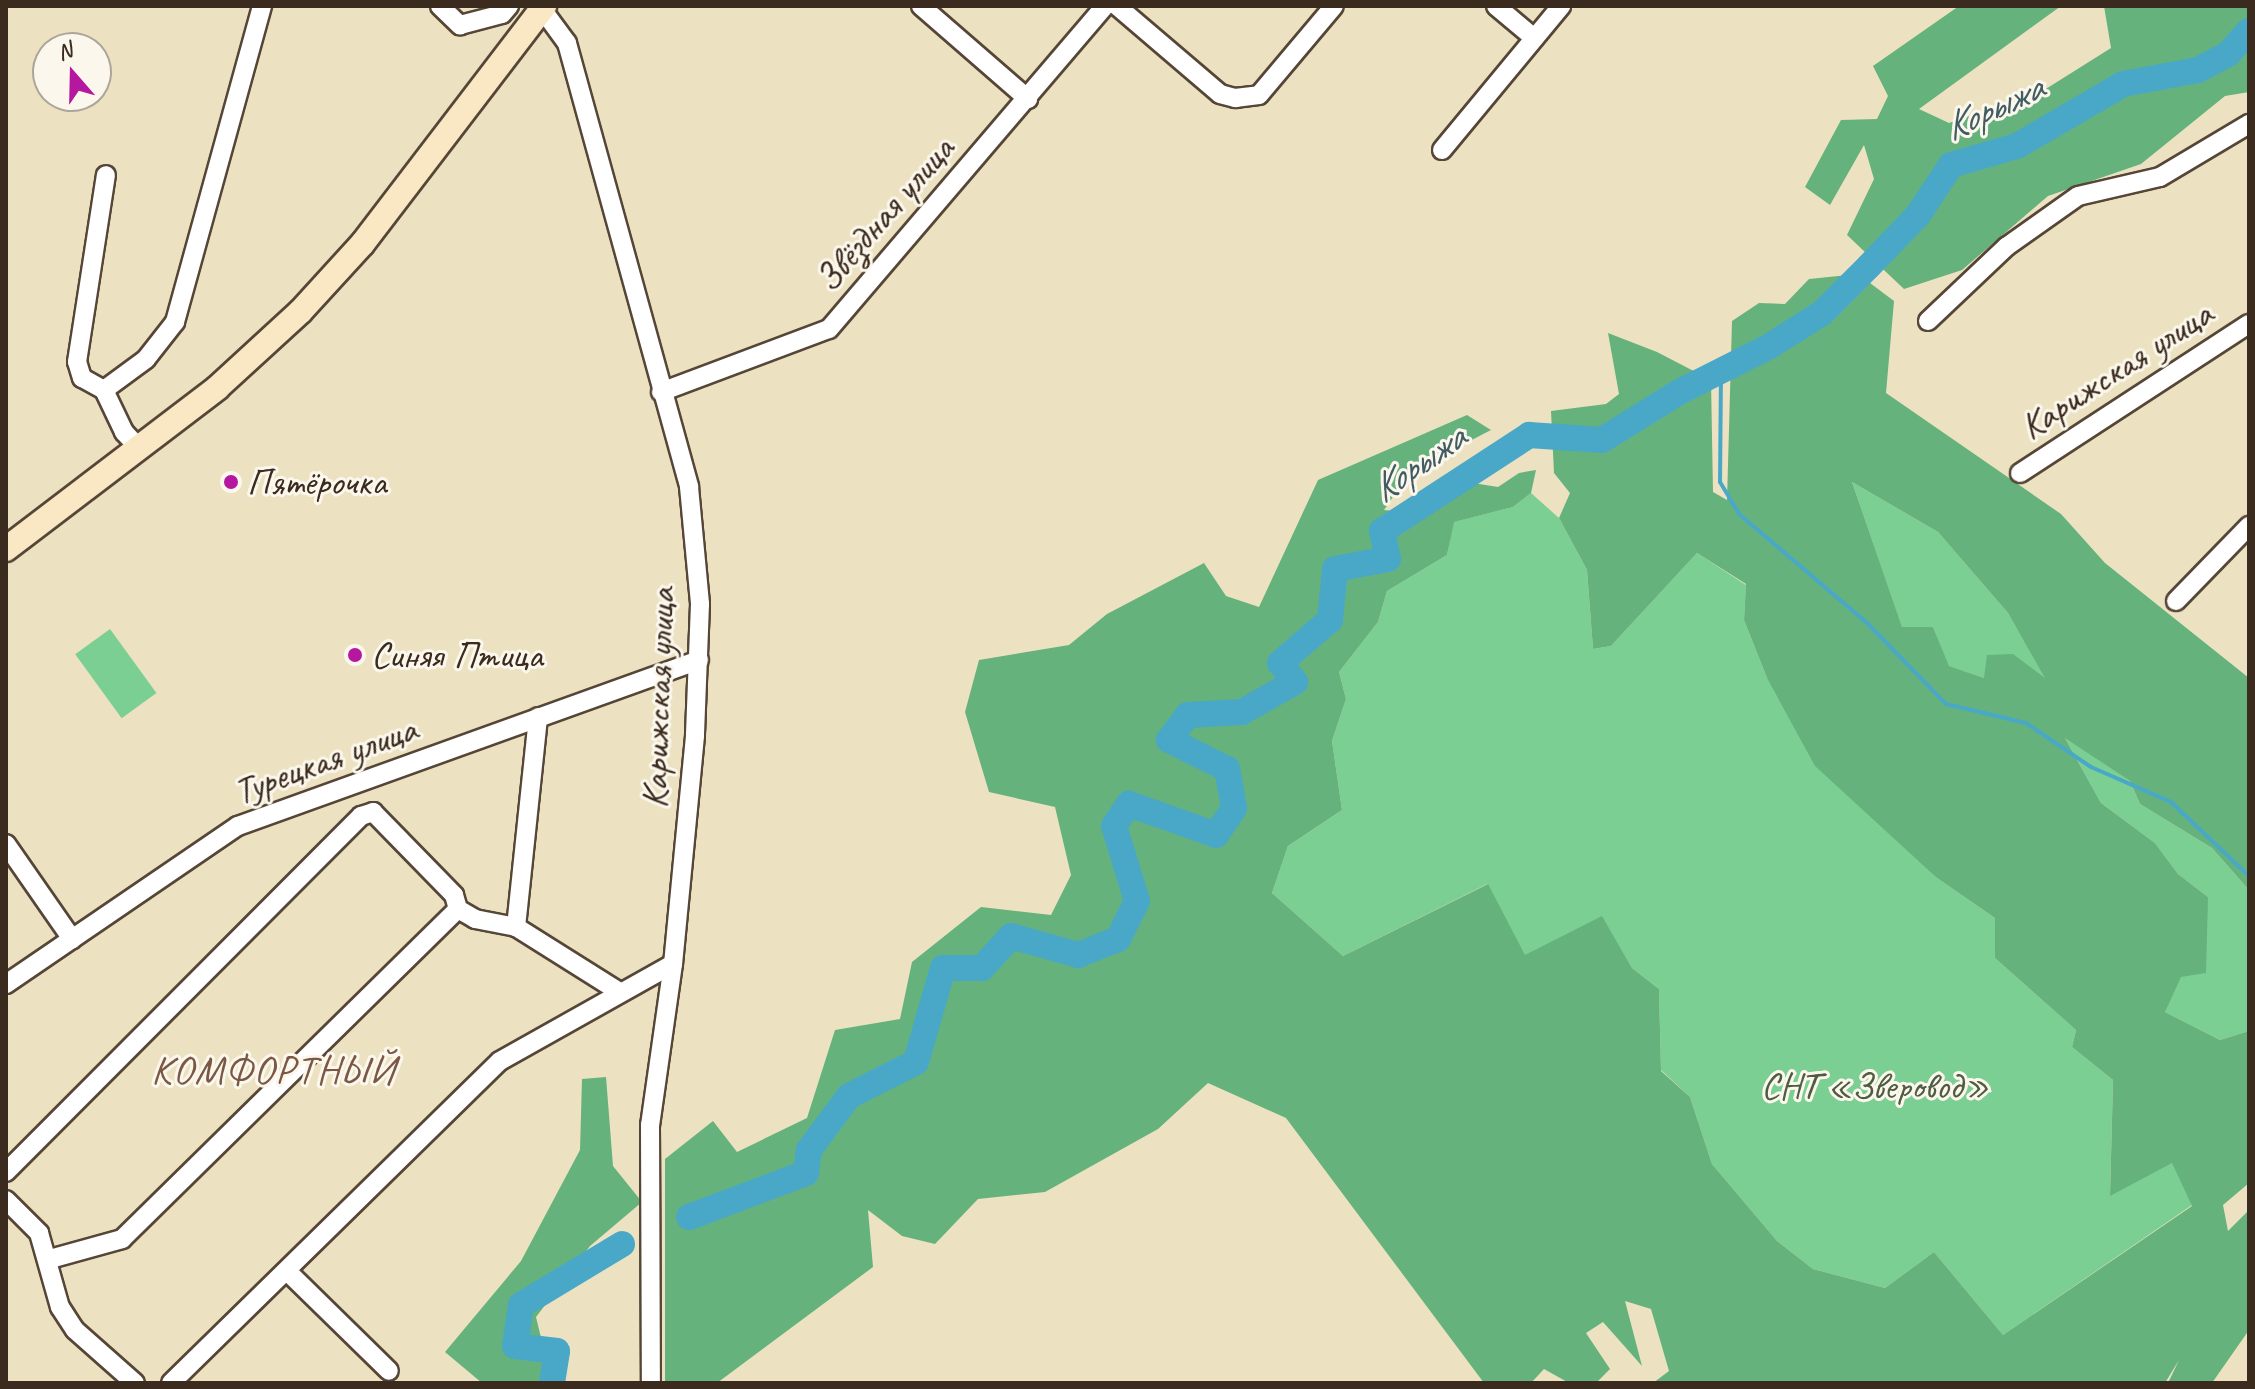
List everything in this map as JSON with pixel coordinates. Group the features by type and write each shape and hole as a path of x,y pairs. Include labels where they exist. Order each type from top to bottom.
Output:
{"main road":[{"path":"6,549 140,449 300,312 363,243 543,8"}],"street":[{"path":"104,390 146,359 175,322 262,6"},
{"path":"440,6 460,25 502,14 509,6"},
{"path":"921,6 1028,99"},
{"name":"Звёздная улица","path":"661,392 829,329 1105,6"},
{"path":"1117,6 1220,94 1235,98 1259,95 1334,6"},
{"path":"1496,6 1534,38"},
{"path":"1442,150 1561,6"},
{"name":"Карижская улица","path":"543,8 567,43 689,487 700,604 699,660 673,964 650,1125 651,1383"},
{"path":"1928,321 2006,247 2078,196 2160,177 2249,124"},
{"path":"106,175 77,362 82,378 104,390 124,432 140,449"},
{"name":"Карижская улица","path":"2020,473 2249,324"},
{"path":"2176,601 2249,526"},
{"name":"Турецкая улица","path":"6,984 238,826 699,660"},
{"path":"516,927 538,717"},
{"path":"6,1172 361,816 373,812 454,895 458,909 475,919 516,927 618,991"},
{"path":"6,844 72,939"},
{"path":"50,1259 122,1239 458,909"},
{"path":"171,1383 288,1272 500,1061 618,991 673,964"},
{"path":"6,1200 39,1233 50,1259 60,1307 75,1330 135,1383"},
{"path":"288,1272 389,1371"}],"green space":[{"path":"1959,6 2061,6 1919,109 1949,123 2041,92 2111,48 2104,6 2249,6 2249,92 2225,96 2141,164 2048,196 1962,270 1904,289 1847,235 1874,179 1864,145 1830,205 1805,187 1841,120 1877,119 1888,96 1873,66"},
{"path":"1858,274 1894,301 1886,393 2061,514 2105,563 2249,678 2249,890 2212,848 2140,804 2130,781 2065,738 2101,803 2155,843 2178,874 2208,897 2206,973 2181,977 2165,1012 2220,1040 2249,1031 2249,1183 2223,1205 2228,1231 2249,1210 2249,1330 2212,1383 2168,1383 2179,1360 2165,1383 1653,1383 1669,1371 1651,1309 1625,1301 1642,1366 1603,1322 1586,1333 1610,1369 1596,1383 1569,1383 1544,1369 1531,1383 1484,1383 1286,1118 1208,1083 1158,1129 1045,1192 978,1199 935,1244 902,1236 868,1210 873,1267 717,1383 665,1383 665,1159 713,1121 737,1152 807,1118 835,1030 900,1019 912,962 981,907 1051,915 1071,875 1055,807 989,792 965,712 979,660 1069,645 1107,614 1204,563 1226,596 1259,607 1318,480 1467,415 1491,430 1410,472 1384,510 1418,513 1430,494 1454,480 1498,487 1519,473 1536,470 1531,493 1513,507 1454,522 1447,555 1387,591 1378,622 1339,672 1346,699 1332,741 1342,810 1288,846 1272,893 1343,956 1488,884 1525,955 1602,916 1632,968 1659,989 1661,1071 1690,1097 1712,1164 1777,1241 1813,1269 1885,1288 1934,1252 2003,1335 2192,1206 2172,1163 2110,1196 2113,1080 2072,1047 2076,1030 1995,958 1995,918 1937,878 1815,766 1767,678 1744,620 1746,584 1697,553 1611,646 1593,649 1587,570 1559,518 1570,493 1554,473 1551,411 1606,404 1619,394 1608,333 1657,352 1711,380 1713,492 1727,500 1732,321 1759,303 1785,304 1809,279","holes":["1852,482 1938,532 2008,613 2045,678 2013,654 1987,655 1984,678 1949,666 1933,627 1902,627"]},
{"path":"1852,482 1938,532 2008,613 2047,679 1984,678 1948,666 1933,627 1902,628"},
{"name":"СНТ «Зверовод»","path":"1531,493 1559,518 1587,570 1593,649 1611,646 1697,553 1746,585 1744,620 1767,678 1937,878 1995,918 1995,958 2076,1030 2072,1047 2113,1080 2110,1195 2172,1162 2192,1205 2003,1335 1934,1252 1885,1288 1813,1269 1777,1241 1712,1164 1690,1097 1661,1070 1659,989 1632,968 1602,917 1525,956 1487,884 1343,956 1272,893 1288,846 1342,810 1332,741 1346,699 1339,672 1378,622 1387,591 1447,555 1453,522 1513,507"},
{"path":"110,629 156,693 122,718 75,654"},
{"path":"2064,736 2130,781 2140,804 2212,848 2249,890 2249,1031 2220,1040 2165,1012 2208,897 2178,874 2155,843 2101,803"},
{"path":"606,1077 613,1166 642,1202 590,1246 536,1317 552,1383 482,1383 445,1352 521,1261 580,1150 582,1079"}],"waterway":[{"name":"Корыжа","path":"689,1217 806,1173 809,1150 849,1096 916,1062 943,968 982,968 1011,936 1078,955 1118,939 1137,901 1114,826 1129,804 1216,835 1234,808 1227,769 1169,740 1188,715 1242,712 1295,682 1280,663 1330,620 1335,569 1388,559 1382,531 1529,435 1602,440 1679,392 1770,346 1822,313 1918,215 1951,165 2017,146 2123,84 2198,70 2228,54 2249,31"},
{"path":"1721,370 1720,482 1739,514 1866,622 1946,704 2026,723 2091,767 2171,802 2249,876"},
{"name":"Корыжа","path":"552,1383 557,1351 515,1346 521,1305 622,1244"}],"place":[{"name":"Пятёрочка","path":"231,482"},
{"name":"Синяя Птица","path":"355,655"}],"district":[{"name":"КОМФОРТНЫЙ","path":"274,1070"}]}
